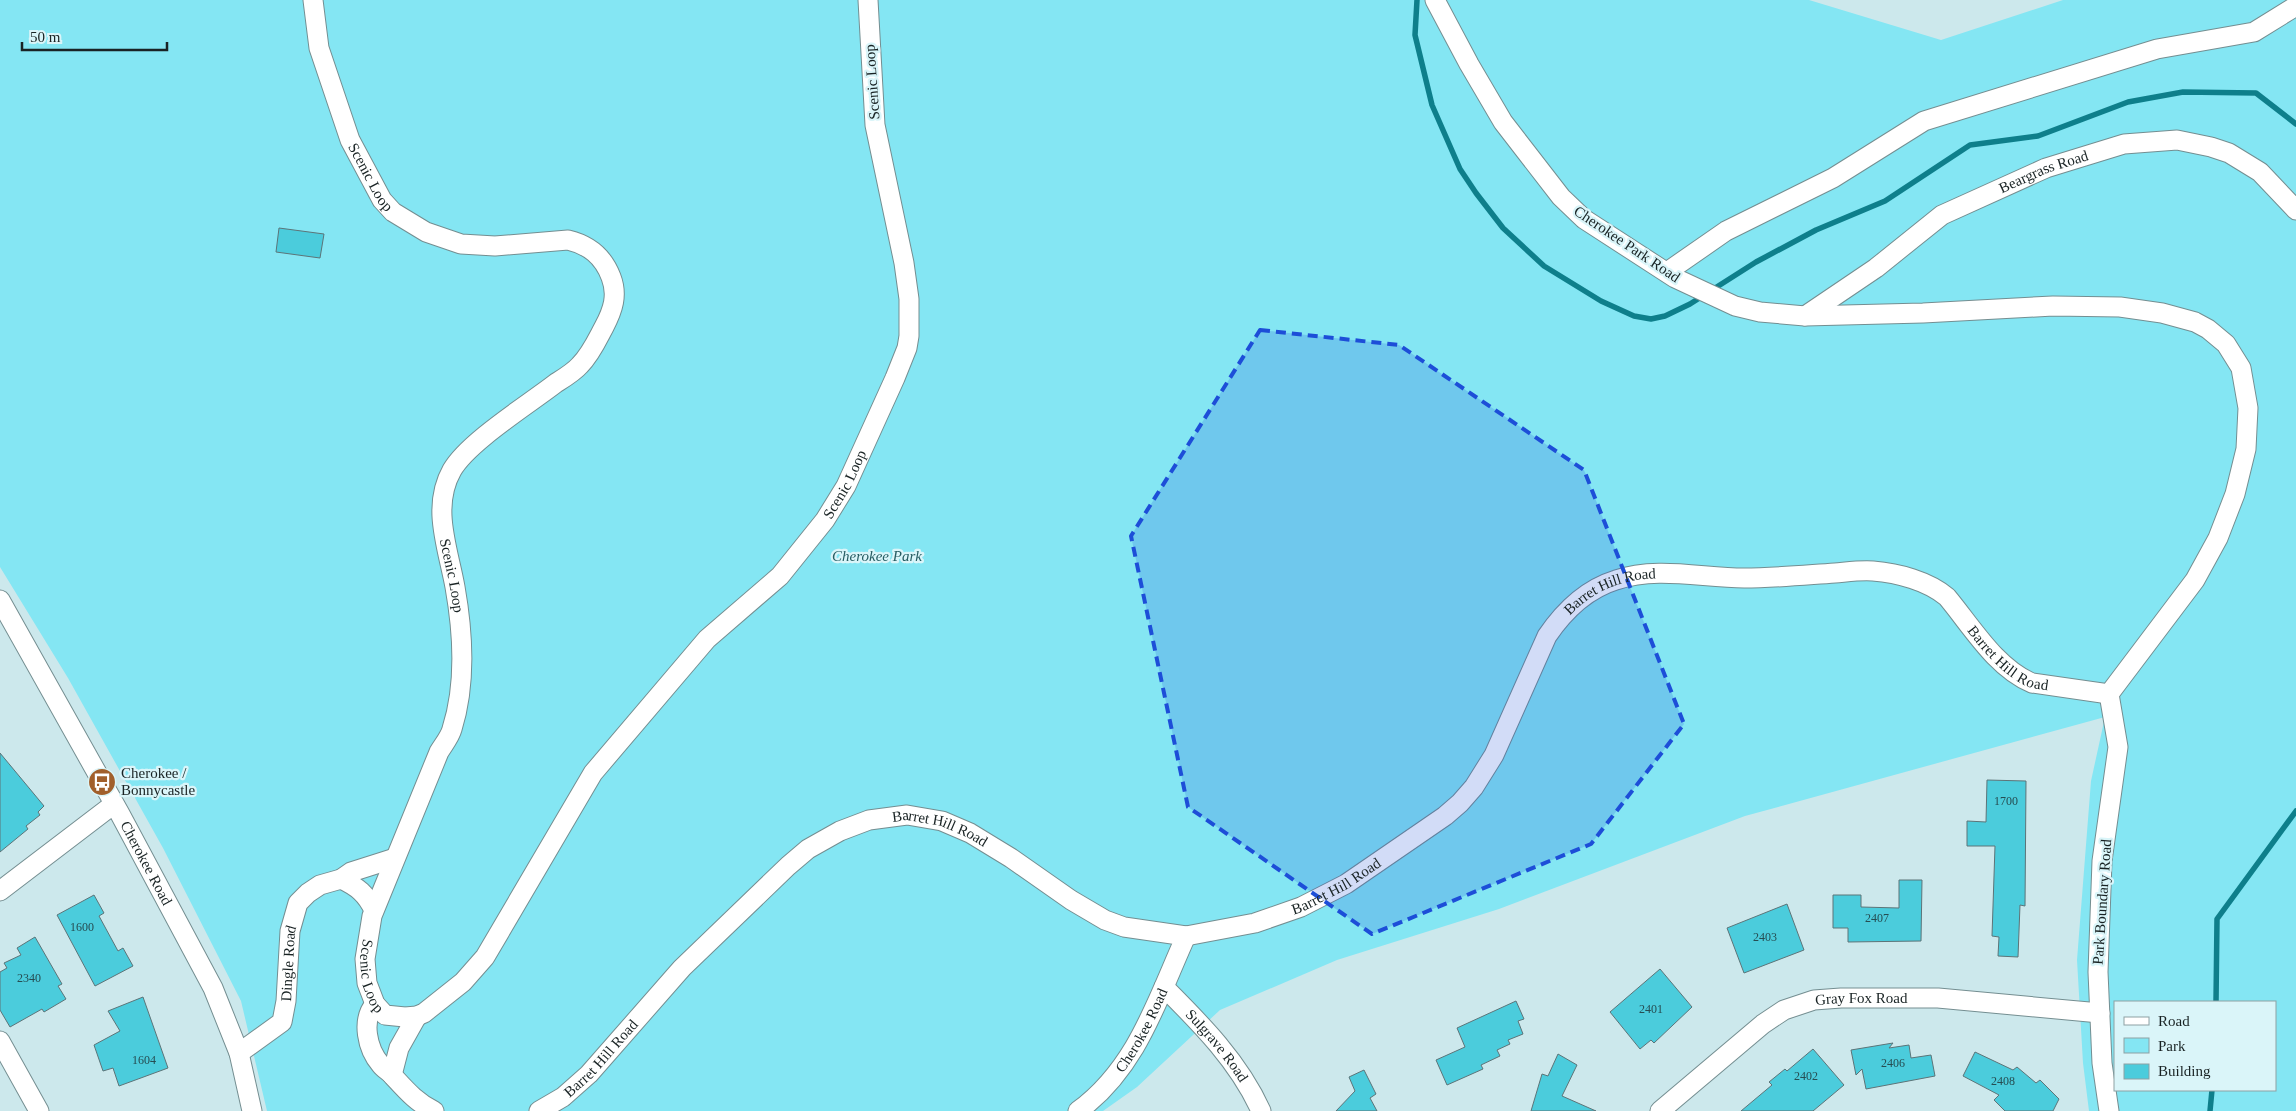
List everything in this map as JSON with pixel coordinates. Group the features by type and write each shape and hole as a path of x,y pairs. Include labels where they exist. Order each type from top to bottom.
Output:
{"street":[{"name":"Scenic Loop","path":"313,0 319,48 350,140 378,194 393,212 426,232 461,244 495,246 568,240 579,242 590,248 606,264 614,283 615,294 615,304 608,319 593,348 579,366 474,446 461,458 447,480 441,507 462,639 459,692 452,731 439,752 374,910 365,959 367,983 375,1004 385,1015 405,1017 424,1013 464,982 485,957 593,773 701,645 780,576 825,520 846,486 891,387 907,348 909,336 909,299 904,263 875,125 868,0"},
{"name":"Cherokee Park Road","path":"1437,5 1503,122 1561,197 1584,218 1671,275 1735,306 1760,312 1805,316"},
{"path":"1671,275 1726,231 1832,178 1924,121 2157,49 2254,32 2296,6"},
{"name":"Beargrass Road","path":"1805,316 1876,268 1942,215 2046,168 2124,144 2177,140 2229,153 2260,172 2296,210"},
{"path":"1805,316 1923,313 2054,306 2120,307 2162,313 2195,322 2208,329 2226,344 2241,368 2248,408 2246,449 2235,494 2218,538 2195,580 2109,694"},
{"name":"Barret Hill Road","path":"539,1111 562,1098 588,1074 682,968 788,866 808,849 840,831 869,820 907,815 942,821 970,834 1011,858 1071,900 1105,920 1124,927 1186,936 1255,923 1301,907 1346,884 1446,816 1474,787 1494,755 1547,636 1557,621 1570,607 1599,587 1631,576 1647,573 1744,578 1872,571 1917,580 1938,589 1947,597 2004,666 2021,679 2032,683 2109,694"},
{"name":"Cherokee Road","path":"0,600 114,804 213,988 238,1053 252,1111"},
{"name":"Park Boundary Road","path":"2109,694 2118,747 2102,861 2098,962 2102,1063 2109,1111"},
{"path":"0,891 114,804"},
{"name":"Dingle Road","path":"238,1053 282,1022 286,1001 290,931 298,903 320,885 341,879 351,872 395,858"},
{"path":"341,879 358,887 368,898 374,910"},
{"name":"Cherokee Road","path":"1078,1111 1113,1080 1138,1043 1186,936"},
{"name":"Sulgrave Road","path":"1164,986 1208,1031 1248,1086 1261,1111"},
{"name":"Gray Fox Road","path":"1660,1111 1763,1024 1784,1010 1814,1000 1841,998 1938,998 2100,1013"},
{"path":"375,1004 368,1012 366,1023 372,1051 381,1065 400,1086 414,1099 434,1111"},
{"path":"392,1075 400,1048 417,1016"},
{"path":"0,1041 39,1111"}],"highlighted area":[{"path":"1260,330 1399,345 1584,470 1684,724 1591,844 1372,934 1188,807 1131,536"}],"green space":[{"name":"Cherokee Park","path":"0,0 1809,0 1941,40 2063,0 2296,0 2296,1111 2089,1111 2083,1063 2077,960 2091,781 2105,717 1745,816 1499,909 1337,960 1220,1010 1137,1087 1103,1111 267,1111 241,1001 163,848 68,678 0,567"}],"building":[{"path":"279,228 324,234 320,258 276,252"},
{"path":"0,753 44,806 38,812 40,815 26,826 28,829 0,852"},
{"path":"1987,780 2026,781 2025,906 2020,905 2018,957 1998,956 1999,937 1992,936 1995,846 1967,846 1967,821 1986,822"},
{"path":"1899,880 1922,880 1921,941 1848,942 1848,928 1833,928 1833,895 1861,895 1861,907 1899,908"},
{"path":"94,895 104,913 99,916 118,951 123,948 133,966 95,986 57,915"},
{"path":"1787,904 1804,950 1744,973 1727,928"},
{"path":"35,937 62,984 58,986 66,999 44,1012 42,1009 10,1027 0,1010 0,972 7,968 4,963 21,955 17,948"},
{"path":"1660,969 1692,1007 1654,1043 1651,1040 1640,1049 1610,1012"},
{"path":"143,997 168,1068 119,1086 113,1068 103,1071 94,1045 120,1031 108,1011"},
{"path":"1516,1001 1524,1019 1518,1021 1523,1034 1508,1040 1510,1044 1497,1050 1500,1056 1481,1065 1483,1069 1447,1085 1436,1060 1465,1047 1457,1028"},
{"path":"1893,1043 1889,1048 1909,1045 1911,1058 1931,1055 1935,1076 1866,1089 1862,1069 1856,1075 1851,1050"},
{"path":"1813,1049 1844,1085 1813,1111 1741,1111 1772,1085 1769,1082 1785,1069 1787,1071"},
{"path":"1975,1052 2013,1070 2017,1067 2036,1083 2040,1080 2059,1099 2053,1111 2005,1111 1994,1100 1999,1095 1963,1076"},
{"path":"1558,1054 1577,1065 1562,1096 1596,1111 1531,1111 1542,1074 1548,1076"},
{"path":"1364,1070 1376,1094 1370,1098 1377,1111 1336,1111 1355,1091 1349,1077"}],"waterway":[{"path":"1417,0 1415,35 1432,105 1460,169 1476,193 1503,228 1544,266 1601,301 1634,316 1651,319 1665,316 1690,304 1756,262 1816,230 1885,201 1970,145 2038,136 2128,102 2183,92 2256,93 2296,124"},
{"path":"2216,1001 2217,919 2296,811"},
{"path":"2210,1111 2212,1091"}],"place":[{"name":"Cherokee / Bonnycastle","path":"102,782"}]}
